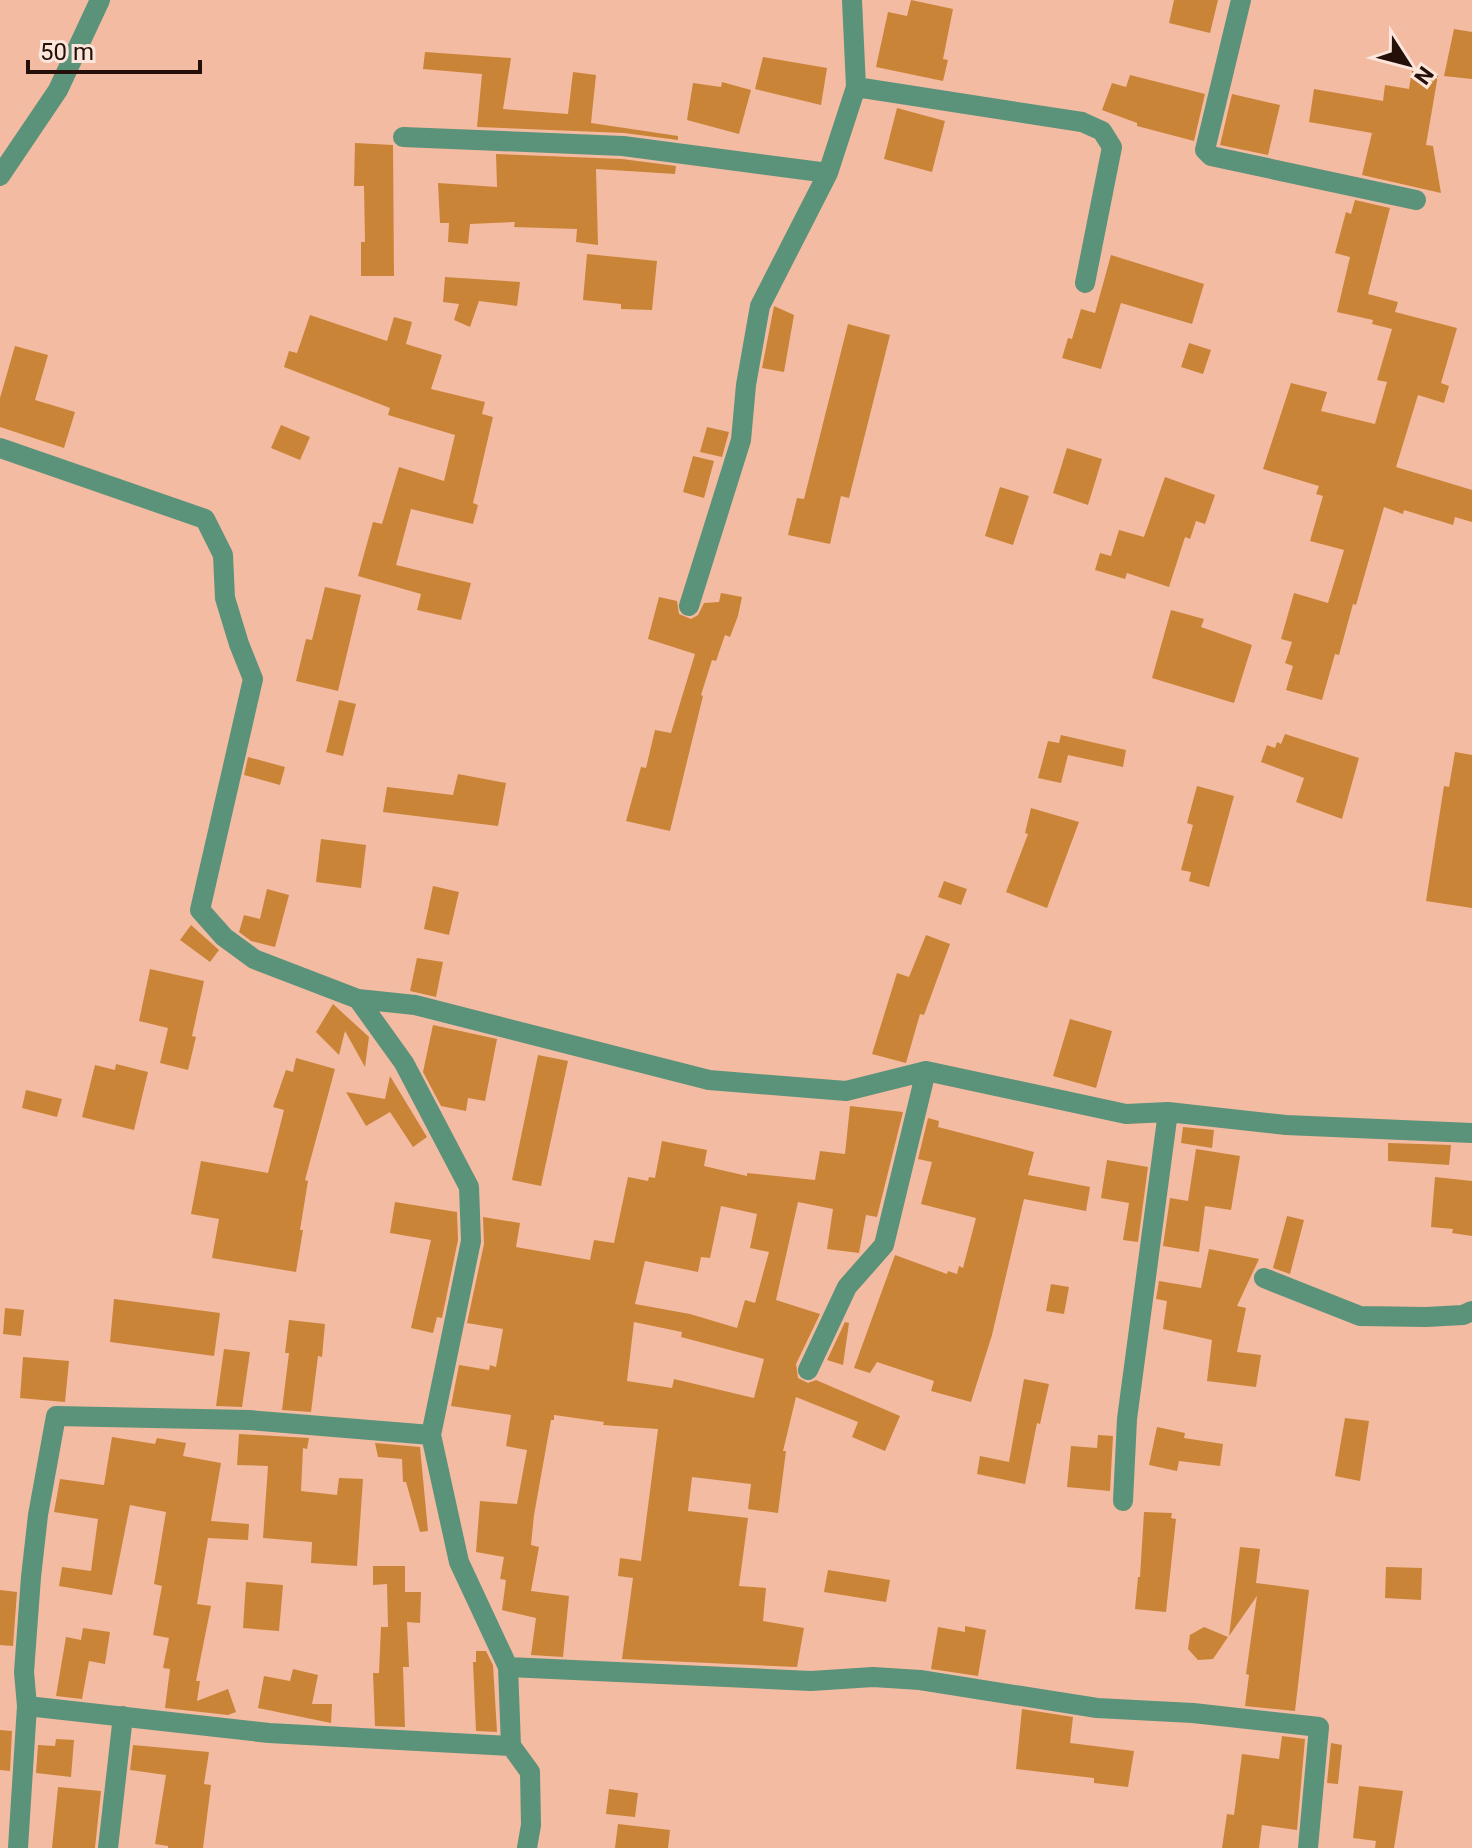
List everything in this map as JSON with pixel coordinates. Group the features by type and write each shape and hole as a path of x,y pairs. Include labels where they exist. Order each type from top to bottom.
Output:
{"street":[{"path":"0,176 58,90 100,0"},
{"path":"689,606 741,440 746,385 760,306 828,173 856,87 852,0"},
{"path":"1241,0 1205,150 1211,156 1416,200"},
{"path":"856,87 1082,122 1102,131 1112,147 1085,283"},
{"path":"403,137 623,146 828,173"},
{"path":"0,448 205,519 223,555 225,598 253,679 200,910 224,937 254,959 358,999 415,1005 709,1080 846,1091 926,1071 1126,1114 1168,1112 1286,1125 1472,1133"},
{"path":"358,999 404,1063 469,1187 471,1241 431,1435 459,1562 508,1667 511,1746 530,1772 531,1825 527,1848"},
{"path":"808,1370 847,1287 884,1245 926,1071"},
{"path":"1123,1501 1127,1419 1168,1112"},
{"path":"1264,1278 1360,1316 1426,1317 1463,1315 1472,1311"},
{"path":"18,1848 27,1706 24,1672 31,1577 38,1515 56,1416 249,1420 431,1435"},
{"path":"508,1667 811,1681 873,1677 920,1680 1097,1708 1193,1713 1319,1727 1308,1848"},
{"path":"27,1706 269,1733 511,1746"},
{"path":"108,1848 123,1716"}],"building":[{"path":"911,0 953,9 943,59 948,60 943,81 876,67 888,12 907,16"},
{"path":"1174,0 1218,0 1210,33 1169,23"},
{"path":"1454,29 1472,32 1472,79 1444,76"},
{"path":"425,52 511,58 503,109 568,114 573,72 596,75 591,123 678,136 678,140 624,133 477,127 482,74 423,69"},
{"path":"763,57 827,68 821,105 755,89"},
{"path":"1412,70 1438,75 1426,145 1433,146 1441,193 1362,175 1372,133 1309,122 1314,89 1383,101 1385,85 1409,89"},
{"path":"1130,75 1205,94 1194,141 1137,126 1137,123 1102,110 1112,83 1126,87"},
{"path":"722,82 751,90 739,134 687,120 693,83 721,87"},
{"path":"1232,94 1280,105 1268,155 1220,145"},
{"path":"897,108 945,121 932,172 884,159"},
{"path":"355,143 393,145 394,276 361,276 361,242 365,242 364,186 354,186"},
{"path":"496,154 622,159 676,166 675,174 596,169 598,245 576,242 577,229 514,227 515,222 470,224 468,244 448,242 449,223 440,223 438,183 497,187"},
{"path":"1355,200 1390,208 1368,294 1398,302 1395,312 1457,328 1441,383 1449,386 1444,403 1418,395 1396,467 1472,490 1472,522 1455,517 1453,525 1384,507 1356,605 1353,604 1339,655 1335,654 1322,700 1286,690 1293,666 1285,663 1292,642 1281,639 1294,593 1328,603 1344,550 1310,541 1323,496 1316,494 1319,486 1263,469 1291,383 1327,392 1321,411 1375,424 1387,382 1377,380 1392,329 1372,324 1373,320 1337,312 1350,257 1335,253 1346,212 1351,214"},
{"path":"587,254 657,261 652,310 621,309 621,304 583,300"},
{"path":"1111,255 1204,284 1192,324 1121,303 1101,369 1062,358 1068,338 1072,339 1081,309 1095,313"},
{"path":"445,277 520,282 517,306 479,301 470,327 454,320 459,304 443,302"},
{"path":"774,306 794,315 784,372 762,368"},
{"path":"310,315 387,341 394,317 412,322 406,344 442,355 431,389 485,402 482,414 493,417 473,503 478,505 473,524 411,509 396,565 471,583 461,620 417,610 421,594 358,576 373,522 382,524 399,467 444,481 455,435 388,415 390,408 284,367 289,351 297,353"},
{"path":"848,324 890,335 849,498 841,496 830,544 788,535 797,498 804,499"},
{"path":"1189,343 1211,350 1203,374 1181,367"},
{"path":"15,346 48,355 35,400 75,412 64,448 0,427 0,398"},
{"path":"281,425 310,437 300,460 271,448"},
{"path":"707,427 729,432 722,457 700,452"},
{"path":"1067,448 1102,459 1088,505 1053,493"},
{"path":"693,456 714,461 704,498 683,492"},
{"path":"1165,477 1215,495 1205,524 1196,521 1190,539 1185,537 1169,587 1127,573 1125,579 1095,570 1100,553 1111,556 1119,530 1144,537"},
{"path":"1000,487 1029,496 1013,545 985,536"},
{"path":"325,587 361,595 338,691 296,681 306,639 312,640"},
{"path":"721,593 742,597 738,616 730,637 725,635 716,661 712,660 670,831 626,821 641,767 646,768 655,730 671,733 695,654 648,639 659,597 677,601 679,614 691,619 698,615 704,603 719,602"},
{"path":"1171,610 1204,619 1201,627 1252,645 1234,703 1152,678"},
{"path":"339,700 356,704 343,756 326,752"},
{"path":"1285,734 1359,758 1342,819 1296,802 1304,778 1261,762 1267,745 1275,748 1277,742 1281,744"},
{"path":"1061,735 1126,750 1123,767 1068,755 1061,783 1038,778 1048,741 1059,743"},
{"path":"1455,752 1472,755 1472,908 1426,901 1444,786 1449,787"},
{"path":"248,757 285,767 280,785 244,775"},
{"path":"458,774 506,783 498,826 383,812 387,787 453,795"},
{"path":"1197,786 1234,796 1209,887 1189,881 1191,872 1181,870 1193,825 1187,823"},
{"path":"1031,808 1079,822 1047,908 1006,892 1028,834 1025,833"},
{"path":"321,839 366,845 361,888 316,882"},
{"path":"944,881 967,889 961,905 938,897"},
{"path":"433,886 459,892 449,935 424,929"},
{"path":"267,889 289,895 275,947 251,941 239,932 244,915 260,919"},
{"path":"191,925 219,950 210,962 180,940"},
{"path":"926,935 950,944 924,1015 920,1014 906,1063 872,1054 897,973 909,977"},
{"path":"417,958 443,962 436,997 410,991"},
{"path":"150,969 204,981 188,1070 160,1063 168,1028 139,1021"},
{"path":"333,1004 369,1037 365,1067 345,1031 339,1055 316,1032"},
{"path":"1070,1019 1112,1031 1096,1088 1053,1076"},
{"path":"433,1025 497,1039 485,1101 468,1098 466,1111 441,1106 423,1072"},
{"path":"538,1055 568,1061 541,1186 512,1180"},
{"path":"296,1058 335,1069 305,1180 308,1181 296,1272 212,1258 219,1219 191,1214 201,1161 268,1173 284,1110 273,1107 286,1070 293,1072"},
{"path":"116,1064 148,1072 134,1130 82,1117 95,1065 115,1070"},
{"path":"390,1076 427,1137 413,1147 390,1112 366,1126 346,1092 385,1099"},
{"path":"26,1090 62,1099 57,1117 22,1108"},
{"path":"850,1106 903,1112 877,1217 866,1215 859,1253 827,1249 833,1209 798,1202 776,1300 820,1314 796,1364 798,1378 808,1383 816,1380 900,1416 885,1451 852,1437 858,1422 796,1397 783,1451 786,1451 778,1513 748,1509 751,1484 692,1477 688,1511 748,1518 739,1586 766,1588 763,1621 804,1628 797,1667 622,1659 633,1578 618,1576 620,1558 641,1561 658,1429 603,1425 604,1422 554,1415 534,1515 531,1545 539,1547 531,1591 569,1596 563,1657 531,1655 536,1618 502,1610 506,1580 500,1579 504,1557 476,1552 480,1501 517,1504 527,1450 506,1446 511,1415 451,1406 459,1365 489,1370 490,1365 496,1367 503,1329 467,1323 484,1244 483,1217 520,1223 516,1247 590,1260 594,1240 614,1243 628,1177 648,1181 649,1177 655,1178 662,1141 707,1150 704,1166 747,1176 747,1173 815,1180 820,1151 845,1154","holes":["721,1206 757,1214 750,1248 769,1252 755,1303 745,1300 737,1328 690,1314 635,1304 645,1261 698,1272 701,1257 710,1258","634,1322 682,1332 681,1337 764,1359 754,1398 674,1379 672,1388 627,1381"]},
{"path":"928,1118 939,1121 938,1127 1034,1152 1028,1175 1090,1187 1086,1211 1024,1199 992,1335 971,1402 931,1391 934,1381 877,1362 870,1373 854,1368 895,1255 947,1274 948,1271 957,1274 959,1266 963,1268 976,1218 921,1204 932,1162 918,1159"},
{"path":"1183,1127 1214,1130 1212,1148 1181,1143"},
{"path":"1388,1143 1451,1145 1449,1165 1388,1161"},
{"path":"1196,1149 1240,1156 1231,1210 1205,1206 1199,1252 1163,1246 1170,1198 1188,1201"},
{"path":"1107,1160 1148,1167 1138,1242 1123,1240 1129,1203 1101,1198"},
{"path":"1435,1177 1472,1181 1472,1236 1452,1233 1453,1229 1431,1227"},
{"path":"395,1202 457,1212 458,1240 442,1318 437,1317 433,1333 411,1328 431,1240 390,1233"},
{"path":"1287,1216 1304,1220 1290,1274 1273,1268"},
{"path":"1209,1249 1259,1259 1237,1306 1246,1308 1237,1352 1261,1355 1256,1387 1207,1381 1212,1340 1163,1329 1167,1301 1156,1299 1159,1281 1201,1288"},
{"path":"1051,1284 1069,1287 1064,1314 1046,1311"},
{"path":"114,1299 220,1313 214,1356 110,1342"},
{"path":"5,1308 24,1310 21,1336 3,1334"},
{"path":"289,1320 325,1324 311,1412 282,1410 289,1353 285,1353"},
{"path":"845,1322 849,1323 843,1365 827,1360"},
{"path":"224,1349 250,1352 242,1407 216,1406"},
{"path":"23,1357 69,1361 65,1402 20,1398"},
{"path":"1024,1379 1049,1384 1040,1424 1037,1423 1025,1484 977,1474 980,1456 1009,1462"},
{"path":"1345,1418 1369,1421 1360,1481 1335,1476"},
{"path":"1157,1427 1185,1433 1184,1438 1223,1444 1220,1466 1179,1461 1177,1471 1149,1465"},
{"path":"239,1434 309,1438 307,1449 303,1448 301,1491 337,1495 339,1478 363,1479 357,1566 311,1563 312,1542 263,1538 268,1466 237,1465"},
{"path":"1098,1435 1113,1436 1110,1491 1067,1487 1071,1446 1097,1448"},
{"path":"112,1437 155,1444 157,1438 186,1443 183,1456 221,1463 211,1521 249,1524 248,1540 208,1538 197,1604 211,1606 196,1681 200,1681 197,1701 228,1689 236,1712 228,1715 165,1708 170,1669 163,1668 169,1638 153,1635 162,1586 154,1584 166,1512 130,1505 112,1595 59,1586 62,1567 91,1571 98,1519 54,1512 60,1479 104,1485"},
{"path":"375,1443 420,1447 428,1531 420,1532 406,1482 403,1482 402,1459 378,1457"},
{"path":"1144,1512 1172,1513 1171,1518 1176,1519 1166,1612 1135,1609"},
{"path":"1240,1547 1260,1549 1256,1583 1309,1590 1295,1711 1245,1706 1249,1675 1246,1674 1257,1596 1229,1636"},
{"path":"373,1566 405,1566 405,1592 421,1592 420,1623 407,1622 409,1667 403,1667 405,1727 375,1726 373,1673 379,1673 381,1627 388,1627 387,1584 373,1585"},
{"path":"1386,1567 1422,1568 1421,1600 1385,1598"},
{"path":"828,1570 890,1580 886,1602 824,1592"},
{"path":"246,1582 283,1585 279,1631 243,1628"},
{"path":"0,1590 17,1592 13,1646 0,1645"},
{"path":"965,1626 986,1630 978,1676 931,1669 938,1627 965,1632"},
{"path":"1204,1627 1228,1637 1213,1659 1198,1660 1188,1649 1190,1635"},
{"path":"83,1628 110,1632 105,1664 89,1661 82,1699 56,1696 66,1637 81,1640"},
{"path":"476,1651 486,1651 493,1665 497,1732 476,1731 473,1662 476,1662"},
{"path":"293,1669 318,1675 312,1704 332,1704 331,1723 258,1708 264,1676 290,1681"},
{"path":"1022,1709 1073,1717 1070,1743 1134,1751 1128,1787 1094,1783 1094,1778 1016,1769"},
{"path":"0,1730 12,1731 10,1771 0,1770"},
{"path":"1282,1736 1305,1739 1297,1830 1262,1825 1259,1848 1222,1848 1227,1814 1234,1815 1242,1754 1279,1759"},
{"path":"56,1739 74,1740 71,1777 36,1773 38,1745 55,1746"},
{"path":"1331,1743 1342,1745 1338,1784 1327,1783"},
{"path":"133,1745 209,1752 204,1784 211,1785 203,1848 168,1848 155,1844 166,1775 130,1770"},
{"path":"1359,1786 1403,1791 1394,1848 1375,1848 1376,1841 1353,1838"},
{"path":"58,1787 101,1791 95,1848 52,1848"},
{"path":"609,1789 638,1793 635,1817 606,1814"},
{"path":"618,1824 670,1830 668,1848 615,1848"}]}
